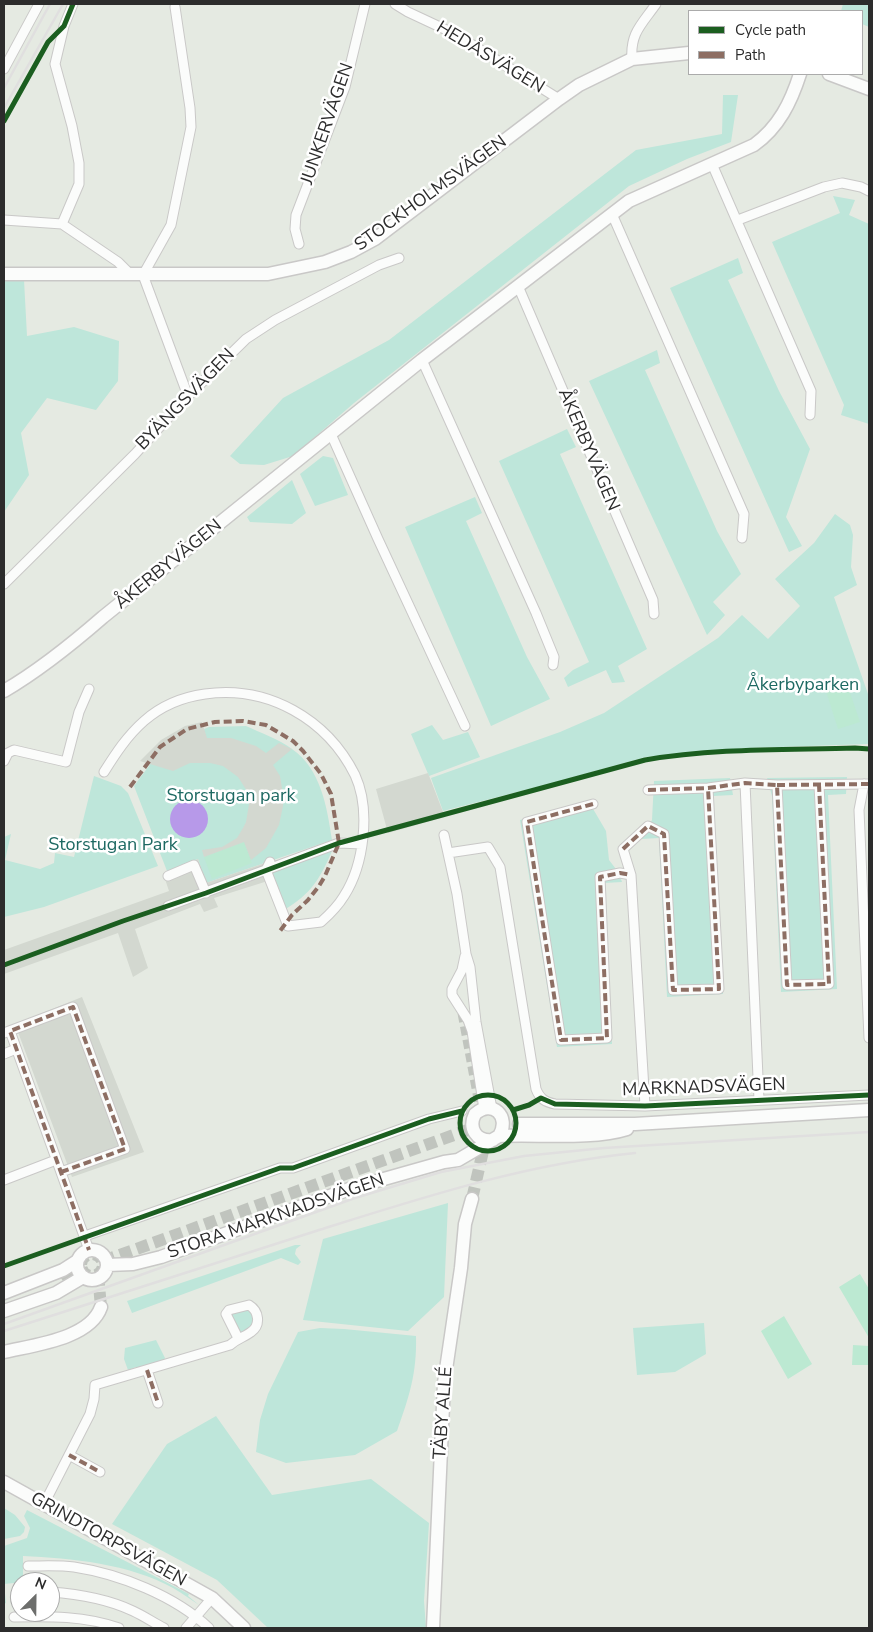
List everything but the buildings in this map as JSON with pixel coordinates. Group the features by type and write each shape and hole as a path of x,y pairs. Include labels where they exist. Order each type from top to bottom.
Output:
{"street":[{"path":"4,69 39,4"},
{"path":"62,224 79,184 79,163 72,126 55,64 64,26 73,4"},
{"name":"JUNKERVÄGEN","path":"299,244 295,229 296,215 345,88 365,4"},
{"name":"HEDÅSVÄGEN","path":"395,4 455,34 559,99"},
{"path":"632,59 631,45 634,35 656,4"},
{"path":"137,275 171,225 191,127 176,5"},
{"name":"STOCKHOLMSVÄGEN","path":"4,274 268,274 325,262 351,252 375,239 580,85 632,59 688,54"},
{"name":"ÅKERBYVÄGEN","path":"4,691 56,658 103,617 422,360 629,201 754,145 767,136 784,113 800,75"},
{"path":"832,75 869,89"},
{"path":"712,164 811,391 810,415"},
{"path":"738,220 824,186 842,183 861,187 869,191"},
{"path":"612,214 744,514 742,538"},
{"path":"4,220 62,224 137,275 188,396"},
{"name":"BYÄNGSVÄGEN","path":"4,584 135,454 188,396 246,339 274,320 370,270 399,258"},
{"name":"ÅKERBYVÄGEN","path":"518,286 653,600 654,614"},
{"path":"422,360 536,613 554,657 553,665"},
{"path":"331,434 465,726"},
{"path":"4,761 8,753 14,750 66,762 79,712 89,689"},
{"path":"104,772 126,739 144,720 163,707 196,695 236,692 282,703 312,721 339,750 356,777 362,802 364,824 362,844 355,873 348,890 322,922 288,926 268,866"},
{"path":"648,790 708,788 745,783 777,785 867,784 858,810 869,1038"},
{"name":"MARKNADSVÄGEN","path":"745,783 759,1100"},
{"path":"777,785 787,986 829,984 820,785"},
{"name":"MARKNADSVÄGEN","path":"645,1106 631,875 623,849 648,826 664,834 673,990 719,988 708,788"},
{"path":"593,804 527,822 562,1040 607,1038 600,877 620,873 631,875"},
{"path":"444,834 470,967 488,1109"},
{"path":"168,906 206,893 268,866 339,842 362,844"},
{"name":"MARKNADSVÄGEN","path":"448,853 488,847 500,867 536,1089 538,1095 546,1102 555,1104 645,1106 869,1095"},
{"path":"168,876 194,865 206,893"},
{"path":"466,954 462,970 452,989 452,995 468,1020 472,1031 488,1109"},
{"path":"456,984 461,982 469,985 473,993"},
{"path":"60,1172 126,1149 73,1007 7,1032 16,1049 60,1172 85,1236 89,1250"},
{"path":"4,1054 16,1049"},
{"path":"488,1109 499,1112 503,1118 503,1129 496,1138 481,1139 475,1134 472,1120 476,1114 488,1109"},
{"name":"STORA MARKNADSVÄGEN","path":"519,1124 636,1124 869,1110"},
{"path":"85,1236 280,1168 293,1168 420,1122 462,1111"},
{"name":"STORA MARKNADSVÄGEN","path":"503,1118 622,1118 636,1124"},
{"name":"STORA MARKNADSVÄGEN","path":"107,1265 133,1264 161,1257 352,1188 444,1162 458,1160 496,1138 618,1132 636,1124"},
{"name":"STORA MARKNADSVÄGEN","path":"444,1162 470,1145 475,1134"},
{"path":"4,1180 56,1160"},
{"name":"TÄBY ALLÉ","path":"433,1628 444,1383 461,1268 465,1224 472,1199"},
{"path":"4,1293 63,1270 89,1250 95,1250 102,1254 107,1265 105,1271 98,1278 90,1279 83,1277 78,1269 77,1261"},
{"path":"4,1311 56,1293 83,1277"},
{"path":"4,1302 63,1281"},
{"path":"4,1352 77,1332 98,1316 101,1306"},
{"path":"44,1504 90,1414 95,1385 230,1345 238,1338"},
{"path":"147,1370 158,1403"},
{"path":"69,1455 100,1472"},
{"name":"GRINDTORPSVÄGEN","path":"4,1482 212,1598 244,1628"},
{"path":"28,1566 72,1566 102,1572 141,1585 196,1616 209,1628"},
{"path":"60,1593 97,1599 132,1610 164,1628"},
{"path":"186,1628 212,1598"},
{"path":"60,1617 84,1619 119,1628"}],"green space":[{"path":"843,4 869,4 869,27 863,24 863,10 841,10"},
{"path":"723,95 738,95 731,142 687,159 629,186 354,403 293,456 264,465 240,464 230,456 283,398 389,340 636,150 722,134"},
{"path":"833,196 855,200 849,215 869,224 869,424 841,415 844,405 772,242 840,213"},
{"path":"738,258 743,273 728,280 779,391 810,449 786,517 802,546 789,552 670,288"},
{"path":"4,280 24,280 27,336 74,327 119,341 118,381 96,410 47,398 21,433 29,475 4,512"},
{"path":"657,350 660,363 645,370 717,531 741,574 713,602 725,615 707,635 589,381"},
{"path":"567,429 576,447 560,454 647,649 618,666 625,682 612,683 606,670 568,687 564,678 573,670 589,662 499,461"},
{"path":"323,456 333,458 348,495 315,506 300,474"},
{"path":"292,480 306,513 292,524 250,522 247,517"},
{"path":"475,497 482,513 466,521 527,657 550,699 491,726 405,527"},
{"name":"Åkerbyparken","path":"835,514 850,525 853,535 851,567 857,585 834,597 868,694 869,744 750,748 646,757 443,811 431,778 560,732 604,713 718,638 742,615 768,639 800,606 775,579 814,543"},
{"path":"846,681 860,722 838,729 825,688"},
{"path":"432,725 443,740 468,732 480,757 429,776 411,734"},
{"name":"Storstugan park","path":"246,726 287,745 302,757 310,767 325,802 332,840 206,883 198,859 167,871 134,786 157,755 180,739 209,727"},
{"name":"Storstugan Park","path":"94,776 121,786 128,793 158,866 44,907 4,917 4,837 11,834 5,860 40,869 54,863 55,853 74,857"},
{"path":"847,777 846,794 828,795 837,989 781,992 772,796 767,778"},
{"path":"730,778 733,795 713,796 723,994 667,997 659,838 641,839 652,820 654,781"},
{"path":"589,802 606,831 609,860 619,873 622,882 604,883 612,1044 557,1047 520,820"},
{"path":"244,842 252,863 212,879 204,857"},
{"path":"332,851 314,885 301,898 284,910 272,871"},
{"path":"448,1203 444,1297 408,1331 303,1320 323,1239"},
{"path":"295,1245 301,1245 296,1249 295,1254 301,1262 298,1265 281,1258 132,1313 127,1301"},
{"path":"860,1274 869,1289 869,1338 839,1287"},
{"path":"251,1309 254,1322 247,1330 238,1335 230,1314"},
{"path":"784,1316 812,1364 788,1379 761,1331"},
{"path":"704,1323 706,1354 675,1372 637,1375 633,1328"},
{"path":"320,1328 416,1336 415,1362 411,1385 397,1431 355,1455 286,1463 256,1452 260,1420 268,1394 298,1332"},
{"path":"156,1340 165,1358 163,1363 142,1370 136,1367 128,1370 124,1359 125,1348"},
{"path":"853,1345 869,1346 869,1365 852,1365"},
{"path":"216,1416 272,1495 371,1479 429,1523 424,1601 426,1628 268,1628 217,1580 112,1524 167,1444"},
{"path":"4,1508 15,1515 25,1527 24,1532 20,1536 4,1539"},
{"path":"27,1510 189,1594 188,1596 199,1605 173,1588 138,1573 100,1564 61,1558 23,1556 23,1572 10,1572 10,1583 4,1584 4,1546 27,1538 30,1528 24,1516"},
{"path":"4,1584 6,1603 4,1604"}],"shaded area":[{"path":"202,722 207,738 231,738 256,746 266,753 279,743 292,749 273,765 280,776 283,794 283,806 279,825 266,848 251,860 244,842 204,857 202,850 222,847 237,838 246,822 249,804 247,791 238,777 223,766 210,763 190,763 173,771 140,761 161,740 185,726"},
{"path":"428,773 445,817 388,833 376,789"},
{"path":"189,800 196,801 202,806 207,812 207,826 202,832 196,837 189,838 182,837 176,832 171,826 170,819 171,812 176,806 182,801"},
{"path":"198,859 206,883 268,862 274,879 214,898 218,907 204,912 200,904 135,929 148,968 133,977 118,933 4,974 4,950 169,891 163,873"},
{"path":"82,997 144,1152 72,1177 15,1024"}],"tunnel":[{"path":"462,1013 481,1115"},
{"path":"103,1261 476,1127"},
{"path":"472,1199 486,1138"},
{"path":"92,1254 100,1257 103,1265 100,1273 92,1276 84,1273 81,1265 84,1257 92,1254"},
{"path":"63,1281 82,1268"},
{"path":"98,1274 101,1307"}],"railway":[{"path":"4,88 50,4"},
{"path":"4,108 63,4"},
{"path":"4,1324 355,1198 441,1172 524,1156 604,1148 869,1132"},
{"path":"4,1331 434,1195 554,1165 635,1153"}],"marked path":[{"path":"130,787 160,747 187,729 215,722 243,721 266,725 293,741 321,774 331,794 339,843 319,886 280,931"},
{"path":"648,790 708,788 745,783 777,785 787,985 829,984 819,785"},
{"path":"777,785 869,784"},
{"path":"623,849 648,826 664,834 673,990 719,989 708,788"},
{"path":"593,804 527,822 561,1040 607,1038 600,877 620,873 631,875"},
{"path":"61,1172 125,1149 73,1007 10,1031 89,1250"},
{"path":"147,1370 158,1403"},
{"path":"69,1455 100,1472"}],"cycle path":[{"path":"4,121 48,42 64,26 73,4"},
{"path":"4,965 339,843 645,760 723,751 869,749"},
{"path":"482,1095 494,1095 504,1099 512,1107 516,1123 512,1139 504,1147 494,1151 482,1151 472,1147 464,1139 460,1129 460,1117 464,1107 472,1099 482,1095"},
{"path":"513,1110 529,1105 541,1098 555,1104 645,1106 869,1095"},
{"path":"4,1266 280,1168 293,1168 429,1119 462,1111"}]}
